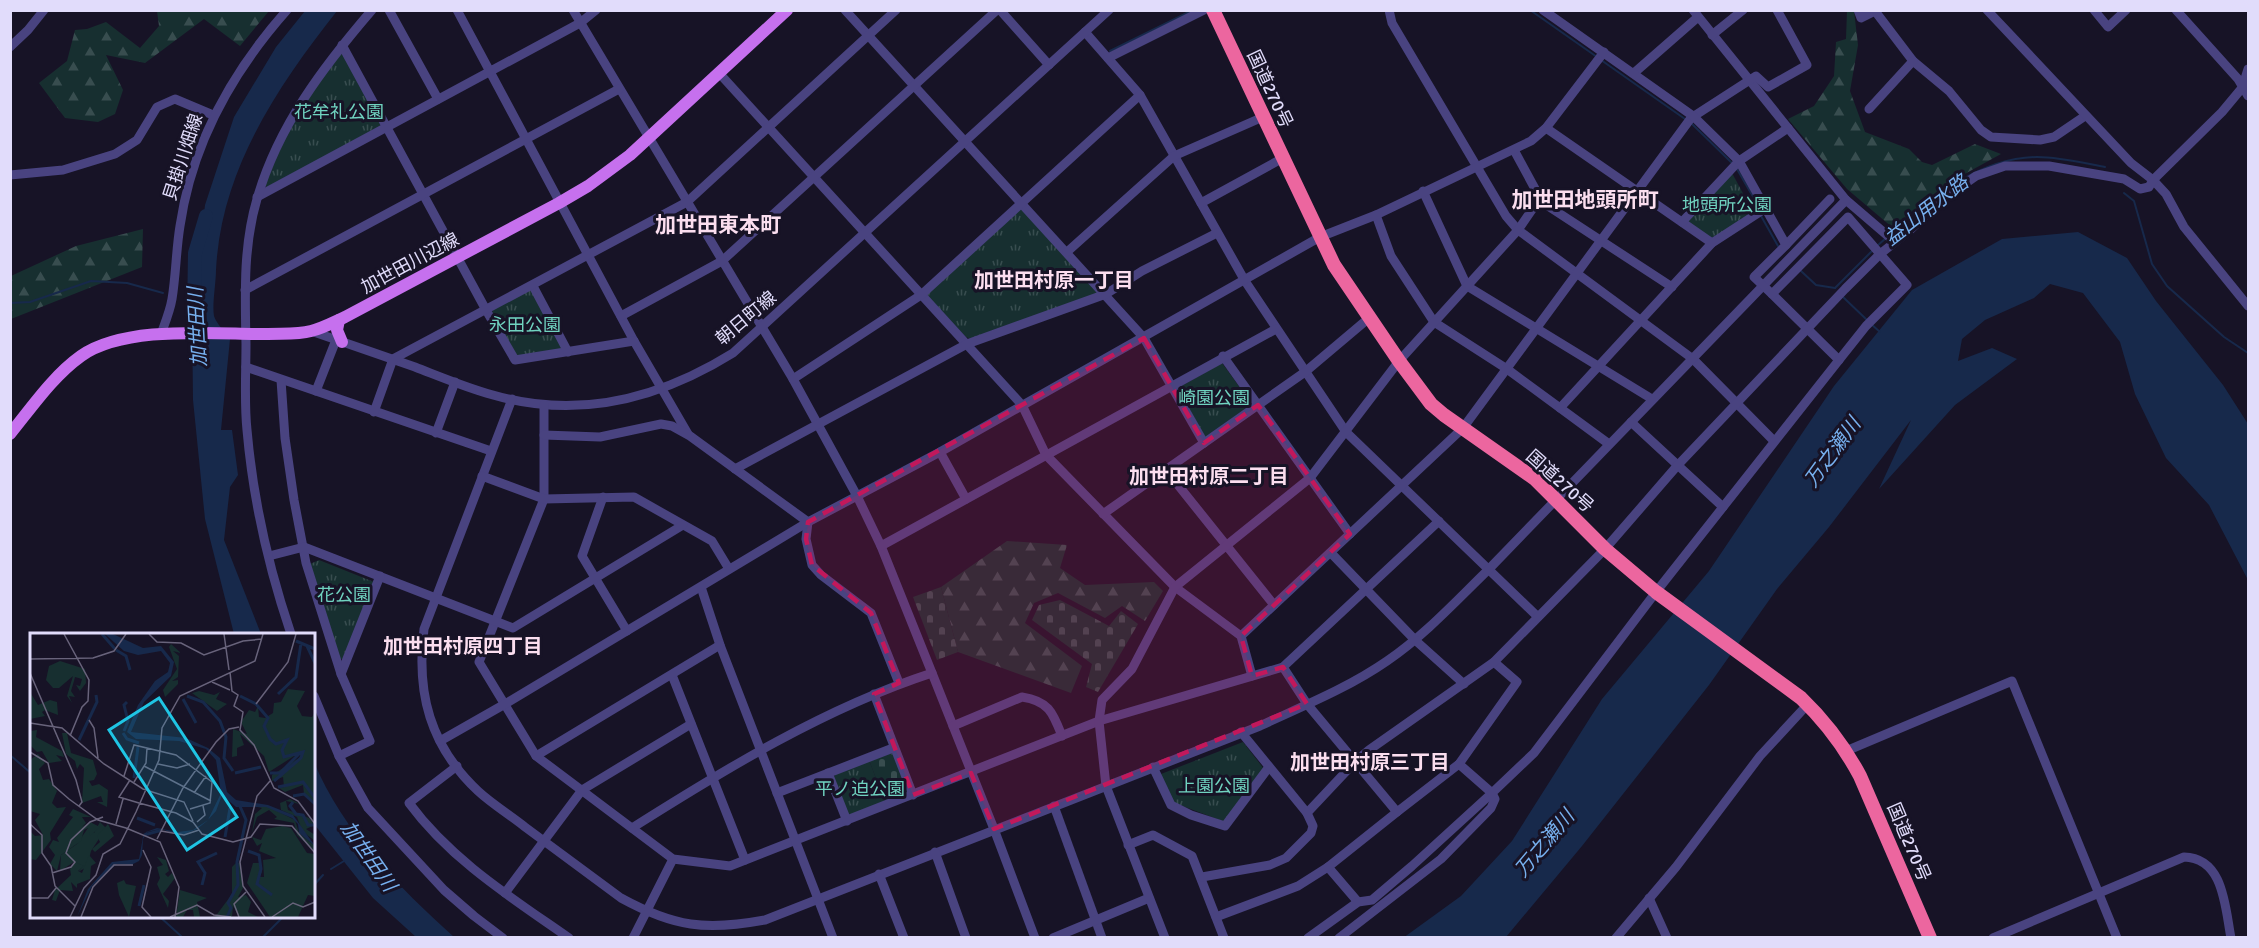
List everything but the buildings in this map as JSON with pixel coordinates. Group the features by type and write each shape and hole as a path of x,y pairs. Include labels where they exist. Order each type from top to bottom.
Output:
{"highway":[{"name":"国道270号","path":"1213,10 1334,265 1431,404 1535,479 1605,549 1658,593 1805,701 1823,720 1846,751 1870,797 1930,938"}],"main road":[{"name":"加世田川辺線","path":"10,434 58,376 83,355 113,341 161,334 311,331 339,320 560,203 609,172 719,73 780,13"},
{"path":"339,320 337,330 339,341"}],"street":[{"path":"10,47 44,10"},
{"name":"貝掛川畑線","path":"161,334 172,301 180,225 189,183 213,115 241,68 287,10"},
{"path":"291,633 269,556 257,500 247,429 246,367 241,334 250,224 257,197 272,160 299,104 342,45 372,10"},
{"path":"389,10 438,99"},
{"path":"457,10 634,341 690,436"},
{"path":"573,10 793,379 857,496 881,546 1035,938"},
{"path":"257,197 580,23 596,10"},
{"path":"844,10 1144,338 1204,443"},
{"path":"374,412 393,359 687,202 896,10"},
{"path":"621,316 722,261 998,10 1049,65"},
{"name":"朝日町線","path":"311,331 493,395 544,405 615,402 662,389 707,369 733,352 1109,10"},
{"path":"1108,58 1204,10"},
{"path":"1389,10 1392,23 1506,216 1518,230 1693,358 1774,441"},
{"path":"1712,35 1743,10"},
{"path":"1241,636 1463,428 1692,117 1756,76 1768,87 1807,65 1777,10"},
{"path":"1858,10 1861,18 1875,11 1913,61 1949,91 1982,130 1991,137 2040,140 2054,137 2085,116"},
{"path":"1987,10 2085,116 2131,163 2153,180 2166,194 2184,227 2248,306"},
{"path":"2094,10 2108,27 2126,10"},
{"path":"2176,10 2238,79 2248,96"},
{"path":"1550,12 1692,117 1736,165 1761,212 1786,245"},
{"path":"1634,73 1696,14 1846,200 1890,238"},
{"path":"1085,32 1140,95 1245,281 1346,432 1538,617"},
{"path":"342,45 515,360 634,341"},
{"path":"440,741 808,522 940,452 1320,237 1376,215 1531,141 1546,128 1604,52"},
{"path":"1869,109 1913,61"},
{"path":"1307,813 1355,762 1494,662 1605,549 1677,466 1845,289 1877,250 1890,238 1976,176 1999,168 2049,166 2124,179 2140,189 2149,188 2153,180 2222,112 2242,88 2248,69"},
{"path":"719,73 1022,405 1046,455 1175,587 1241,636 1252,676"},
{"path":"245,290 619,88"},
{"path":"793,379 921,295 1140,95"},
{"path":"10,175 63,170 115,154 137,140 157,107 175,99 213,115"},
{"path":"1067,252 1174,156 1263,117"},
{"path":"1546,128 1712,243"},
{"path":"1682,222 1736,165 1788,128"},
{"path":"1514,150 1540,198 1548,206 1671,287"},
{"path":"1201,203 1283,158"},
{"path":"1423,192 1467,286 1652,399"},
{"path":"1165,938 1106,786 1099,722 1102,700 1132,669 1175,587 1310,478 1399,361 1518,230 1540,198"},
{"path":"1830,199 1754,278 1839,360"},
{"path":"512,399 424,629 423,693 428,716 440,741 479,792 621,898 646,912 676,923 700,926 743,924 765,920 1241,732 1307,704 1368,673 1415,640 1489,569 1846,200"},
{"path":"1560,408 1712,243 1761,212"},
{"path":"1376,215 1391,256 1434,322 1507,369 1609,444"},
{"path":"1308,938 1358,902 1372,900 1534,753 1774,441 1866,326 1907,285 1848,217 1772,294"},
{"path":"735,469 967,344 1106,294 1142,272 1217,233"},
{"path":"533,286 567,352"},
{"path":"1103,514 1305,372 1369,318"},
{"path":"881,546 1223,356 1276,329"},
{"path":"315,391 339,341"},
{"path":"1223,356 1350,534"},
{"path":"246,367 491,452"},
{"path":"281,380 291,479 306,563 341,674 370,741 339,756"},
{"path":"436,433 455,382"},
{"path":"544,405 544,500 479,662 536,756 674,859 730,866 1099,722 1283,667 1439,521"},
{"path":"1631,422 1723,507"},
{"path":"544,435 600,437 661,424 672,426 690,436 808,522"},
{"path":"940,452 966,499"},
{"path":"1166,470 1274,605"},
{"path":"482,476 544,500 634,497 712,541 729,569"},
{"path":"603,497 582,555 627,631"},
{"path":"808,522 806,539 812,565 821,575 871,613 899,684"},
{"path":"269,556 304,547 513,628 683,525"},
{"path":"1331,553 1415,640 1464,684"},
{"path":"341,674 380,576"},
{"path":"701,587 720,645 833,938"},
{"path":"536,756 720,645"},
{"path":"1216,917 1298,886 1328,867 1459,764 1516,682 1494,662"},
{"path":"1283,667 1307,704 1397,812"},
{"path":"632,828 760,749 874,694 932,673"},
{"path":"672,675 745,860"},
{"path":"1846,751 2012,681 2117,938"},
{"path":"874,694 913,795"},
{"path":"953,726 1022,697 1033,699 1051,709 1062,736"},
{"path":"315,698 339,756 368,808 444,890 503,938"},
{"path":"1616,938 1676,867 1805,701"},
{"path":"505,893 582,790 691,724"},
{"path":"1202,877 1270,865 1286,858 1311,833 1313,826 1307,813 1241,732"},
{"path":"777,793 893,748"},
{"path":"1340,938 1441,859 1491,808 1495,800 1492,793 1459,764"},
{"path":"457,766 410,803 420,818 480,876 569,938"},
{"path":"1153,767 1171,805 1191,815 1225,826 1269,767"},
{"path":"828,773 847,821"},
{"path":"1054,806 1102,938"},
{"path":"1128,845 1154,835 1192,856 1224,938"},
{"path":"935,852 966,938"},
{"path":"1993,938 2178,858 2196,858 2210,866 2216,874 2231,938"},
{"path":"633,938 674,859"},
{"path":"1328,867 1358,902"},
{"path":"879,874 904,938"},
{"path":"1053,938 1149,898"},
{"path":"1649,898 1667,938"}],"highlighted area":[{"path":"1144,338 1204,443 1258,405 1350,534 1241,636 1252,676 1283,667 1307,704 994,829 971,773 913,795 874,694 899,683 871,613 812,565 806,539 808,522"}],"green space":[{"path":"157,11 269,11 240,46 204,19 145,63 106,55 123,90 115,114 98,122 65,118 39,83 67,61 75,30 87,29 106,22 140,48 159,26"},
{"path":"1847,11 1854,11 1858,45 1850,91 1865,132 1909,149 1922,162 1932,165 1975,144 2001,154 1961,176 1893,228 1847,189 1788,119 1814,106 1834,76 1836,42 1846,39"},
{"name":"花牟礼公園","path":"341,52 344,53 381,122 380,127 267,187 265,186 279,150 301,108"},
{"name":"地頭所公園","path":"1732,173 1753,212 1712,239 1687,219"},
{"path":"1021,208 1099,293 971,339 966,337 926,295"},
{"path":"143,229 142,267 11,319 11,276 76,246"},
{"name":"永田公園","path":"531,290 563,347 518,357 492,313 493,309"},
{"name":"崎園公園","path":"1222,363 1252,404 1205,437 1178,388"},
{"path":"1007,541 1067,545 1060,568 1085,585 1154,582 1163,591 1145,621 1122,606 1105,618 1058,593 1034,603 1025,623 1082,666 1071,693 958,652 941,587"},
{"name":"花公園","path":"319,560 374,582 343,659 340,659 310,564"},
{"path":"941,587 958,652 937,660 913,597"},
{"path":"1060,600 1109,626 1121,611 1138,624 1098,692 1086,687 1092,664 1032,620 1039,605"},
{"name":"上園公園","path":"1243,742 1264,769 1225,822 1172,802 1161,774"},
{"path":"889,752 893,754 907,791 906,794 885,802 869,760"},
{"name":"平ノ迫公園","path":"869,760 885,802 852,816 848,814 834,777 836,773"}],"water":[{"path":"305,11 337,11 293,69 256,132 241,164 220,233 214,316 230,339 221,430 232,430 238,475 230,487 224,540 261,633 234,633 205,519 193,400 192,315 205,205 234,117 276,47"},
{"name":"万之瀬川","path":"2078,232 2127,258 2156,301 2223,385 2248,424 2248,580 2209,505 2166,458 2135,394 2120,342 2083,293 2050,284 2034,298 1985,320 1962,339 1958,361 1992,348 2017,359 1955,405 1879,489 1911,420 1829,527 1777,589 1709,685 1582,846 1506,937 1403,938 1461,896 1512,841 1602,699 1709,571 1834,386 1912,290 2002,239"},
{"path":"315,764 340,812 374,857 454,937 416,937 373,898 315,825"}],"waterway":[{"name":"益山用水路","path":"1530,10 1597,57"},
{"path":"1110,51 1191,11"},
{"name":"益山用水路","path":"1601,60 1685,119"},
{"name":"益山用水路","path":"1690,122 1733,164"},
{"name":"益山用水路","path":"1891,234 1924,206 1958,182 1995,164 2037,157 2063,159 2105,167"},
{"name":"益山用水路","path":"1737,169 1757,209"},
{"name":"益山用水路","path":"2124,193 2134,201 2152,264 2167,286 2224,337 2248,353"},
{"name":"加世田川","path":"194,315 195,253 206,216"},
{"name":"益山用水路","path":"1761,216 1778,246"},
{"name":"益山用水路","path":"1877,246 1886,238"},
{"name":"益山用水路","path":"1835,288 1873,250"},
{"name":"益山用水路","path":"1801,271 1816,285 1835,288"},
{"path":"10,303 30,302 91,281 127,283 163,293"},
{"name":"加世田川","path":"186,295 194,295"},
{"path":"1843,297 1867,320"},
{"path":"1871,324 1880,332"},
{"path":"10,755 30,772"},
{"path":"331,869 344,861"},
{"path":"315,884 323,875"},
{"path":"161,918 182,937"},
{"path":"262,938 282,918"}],"district":[{"name":"加世田地頭所町","path":"1585,200"},
{"name":"加世田東本町","path":"718,225"},
{"name":"加世田村原一丁目","path":"1054,280"},
{"name":"加世田村原二丁目","path":"1209,476"},
{"name":"加世田村原四丁目","path":"463,646"},
{"name":"加世田村原三丁目","path":"1370,762"}]}
